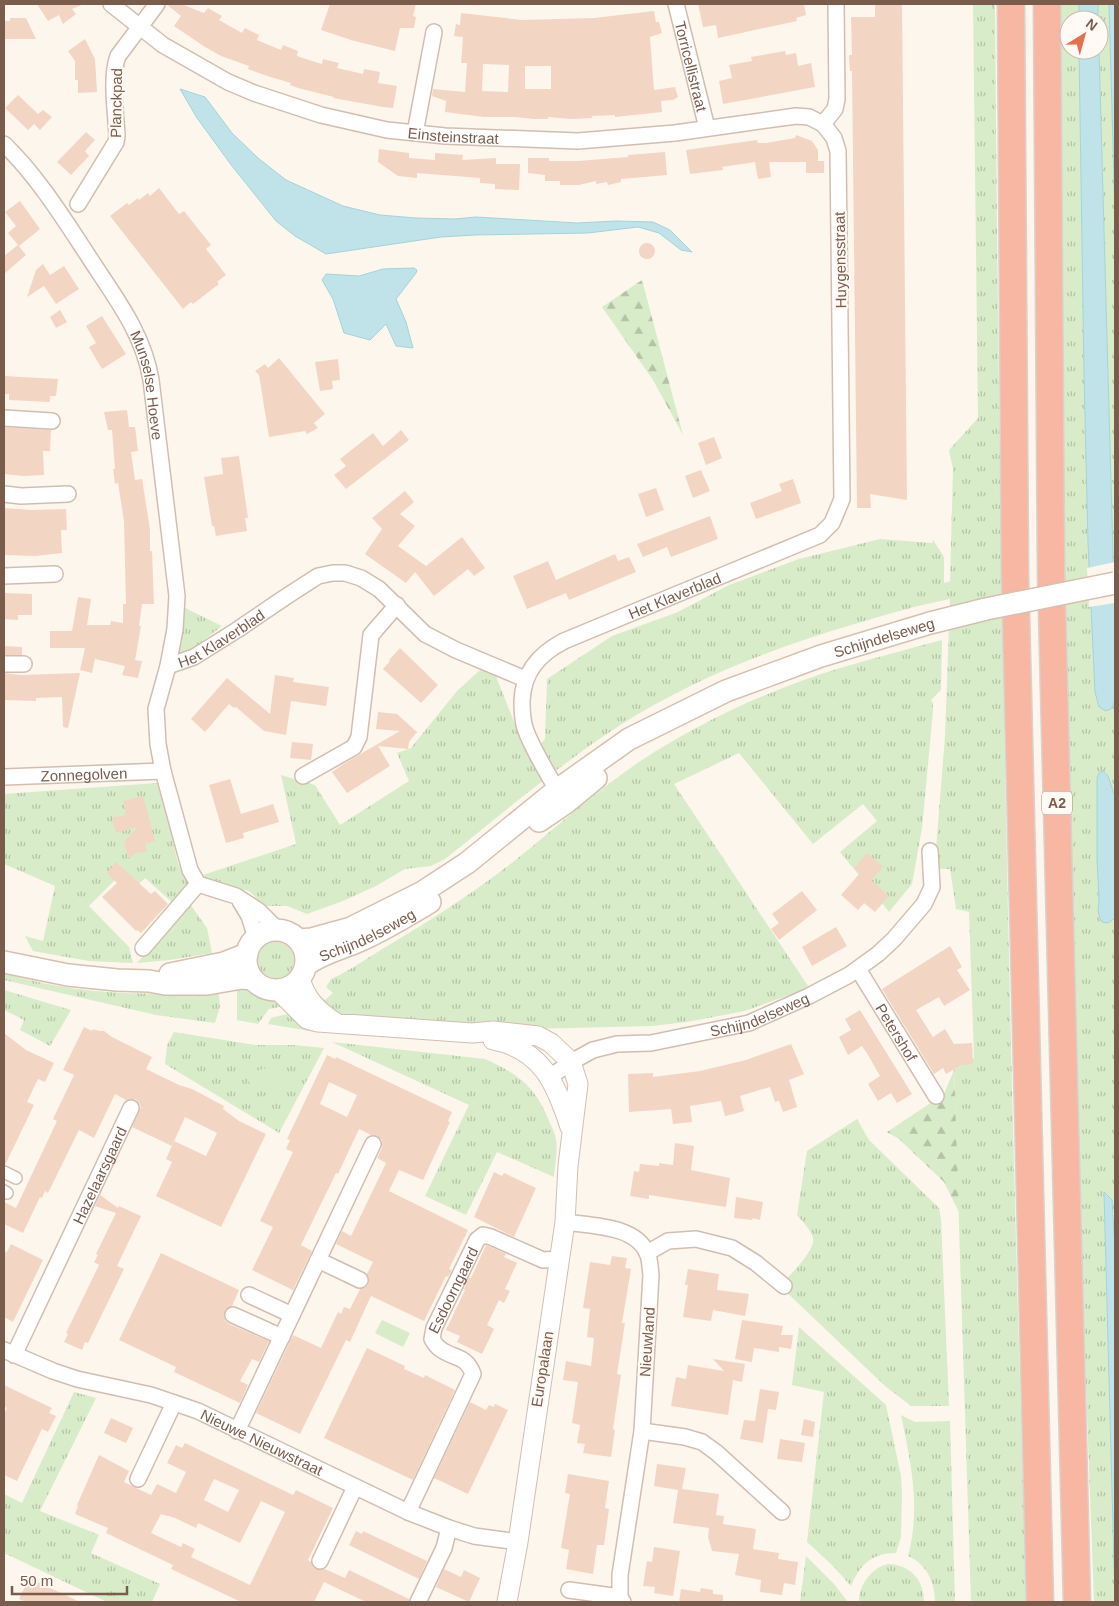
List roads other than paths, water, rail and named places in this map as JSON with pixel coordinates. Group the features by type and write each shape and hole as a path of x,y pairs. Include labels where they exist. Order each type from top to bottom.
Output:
{"highway":[{"name":"A2","path":"1011,4 1015,574 1040,1602"},
{"name":"A2","path":"1047,4 1051,570 1077,1602"}],"main road":[{"name":"Schijndelseweg","path":"299,940 311,939 351,928 421,893 467,863 557,790 629,739 726,691 821,656 930,623 986,609 1115,583"},
{"name":"Schijndelseweg","path":"303,971 316,957 386,928 446,893 548,813 567,802 664,723"},
{"path":"548,813 559,797 557,790"},
{"path":"149,981 160,975 178,974 224,964 252,946 262,933 278,930 286,931 299,940 305,952 303,971 291,986 278,990 264,987 253,979 247,967 252,946"},
{"path":"4,962 68,975 149,981 165,984 207,984 235,979 253,979"}],"street":[{"name":"Einsteinstraat","path":"111,4 139,28 163,45 191,62 254,93 336,119 387,130 495,138 578,141 675,133 796,116 809,117 823,124"},
{"name":"Planckpad","path":"78,204 116,142 115,67 118,56 157,4"},
{"name":"Torricellistraat","path":"676,4 707,128"},
{"path":"823,124 835,109 837,99 836,4"},
{"path":"415,133 434,32"},
{"name":"Huygensstraat","path":"823,124 834,138 838,151 842,499 832,523"},
{"name":"Munselse Hoeve","path":"4,144 32,175 66,222 125,313 144,348 151,380 177,596 175,629 168,666"},
{"path":"4,418 52,421"},
{"path":"4,494 21,496 68,494"},
{"name":"Het Klaverblad","path":"557,790 525,728 522,715 522,693 525,679 534,663 548,649 820,534 832,523"},
{"name":"Het Klaverblad","path":"198,884 190,870 163,771 158,744 156,709 168,666 194,657 318,576 345,573 361,578 379,589 425,634 456,650 525,679"},
{"path":"4,576 55,574"},
{"path":"303,776 354,747 359,737 371,635 397,605"},
{"path":"4,664 24,664"},
{"name":"Zonnegolven","path":"4,777 163,771"},
{"name":"Schijndelseweg","path":"550,1077 571,1062 593,1050 617,1044 651,1043 749,1023 809,996 858,969 878,954 924,904 932,887 930,851"},
{"path":"143,948 198,884 236,896 259,912 278,930"},
{"path":"236,896 249,916 252,946"},
{"name":"Petershof","path":"858,969 936,1096"},
{"path":"303,971 303,988 309,999 319,1012 337,1024"},
{"path":"278,990 307,1019 337,1024 472,1033 493,1031 538,1036 551,1043 571,1062"},
{"path":"472,1033 518,1047 541,1065 550,1077"},
{"name":"Europalaan","path":"507,1602 518,1542 565,1222 568,1166 578,1084 571,1062"},
{"name":"Europalaan","path":"550,1077 563,1104 572,1135"},
{"name":"Hazelaarsgaard","path":"9,1352 66,1243 131,1108"},
{"path":"237,1431 373,1144"},
{"path":"4,1172 16,1178"},
{"path":"565,1222 617,1229 636,1240 647,1253 668,1241 696,1239 732,1248 756,1262 784,1286"},
{"name":"Esdoorngaard","path":"408,1512 473,1374 470,1365 440,1349 432,1339 434,1328 477,1240 483,1235 544,1260 559,1259"},
{"name":"Nieuwland","path":"570,1590 622,1600 620,1576 642,1431 651,1274 647,1253"},
{"path":"318,1260 360,1280"},
{"path":"249,1295 292,1315"},
{"path":"233,1315 282,1337"},
{"name":"Nieuwe Nieuwstraat","path":"9,1352 77,1379 151,1395 198,1411 408,1512 474,1536 518,1542"},
{"path":"138,1479 174,1403"},
{"path":"642,1431 685,1437 702,1442 782,1512"},
{"path":"320,1561 355,1487"},
{"path":"418,1602 444,1548 450,1528"}],"water":[{"path":"1079,4 1098,4 1098,10 1079,10"},
{"path":"1109,4 1115,4 1115,217"},
{"path":"1079,60 1099,60 1115,626 1115,701 1111,709 1106,711 1099,707 1095,692 1088,542"},
{"path":"180,89 205,97 232,133 258,158 286,180 343,206 380,215 416,218 455,219 476,217 577,223 653,222 670,230 692,252 681,250 659,233 638,227 588,233 441,237 326,254 295,236 276,221 197,118"},
{"path":"414,268 417,270 416,273 396,299 406,322 413,348 396,346 386,324 370,340 344,333 333,299 322,280 326,274 359,276 383,269"},
{"path":"1103,771 1108,776 1115,797 1115,918 1108,923 1102,922 1098,911 1097,778 1099,773"},
{"path":"1104,1192 1112,1200 1115,1247 1115,1602"}]}
